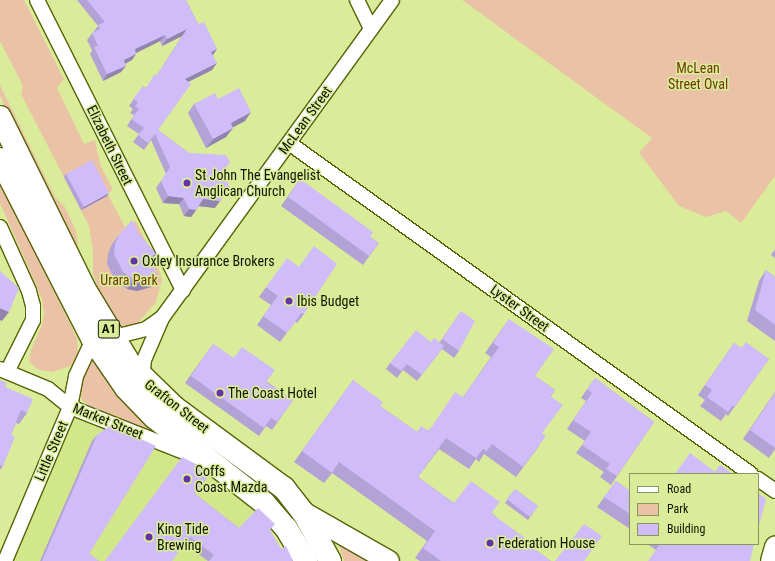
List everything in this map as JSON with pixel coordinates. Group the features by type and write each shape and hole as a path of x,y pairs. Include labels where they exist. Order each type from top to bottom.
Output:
{"highway":[{"name":"Grafton Street","path":"0,117 84,288 114,337 142,378 174,407 272,477 303,512 330,561"},
{"name":"Grafton Street","path":"0,159 93,340 126,388 154,417 221,467 273,512 286,528 306,561"}],"street":[{"name":"Elizabeth Street","path":"37,0 182,290"},
{"path":"357,0 371,29"},
{"name":"McLean Street","path":"142,378 144,360 162,318 392,0"},
{"name":"Lyster Street","path":"289,143 750,473"},
{"path":"0,227 29,291 33,306 33,320 4,370"},
{"name":"McLean Street","path":"114,337 146,329 162,318"},
{"name":"Little Street","path":"6,561 70,407 76,376 93,340"},
{"name":"Market Street","path":"4,370 48,389 70,407 221,467"},
{"path":"759,480 775,491"},
{"path":"303,512 389,561"},
{"path":"771,561 775,547"}],"shaded area":[{"path":"70,407 221,467 264,503 210,561 5,561"}],"green space":[{"name":"Urara Park","path":"0,0 24,0 64,79 57,88 84,144 95,140 100,164 113,190 107,193 125,227 136,221 159,270 162,280 156,302 138,323 129,327 121,325 112,319 102,299 93,275 93,251 89,226 21,94 23,86 0,41"},
{"name":"McLean Street Oval","path":"462,0 775,0 775,176 741,223 726,211 706,217 679,206 639,153 652,138"},
{"path":"0,85 55,197 65,207 76,231 79,255 0,96"},
{"path":"0,180 77,338 78,353 71,366 52,372 39,370 29,362 31,350 42,325 44,313 42,299 0,203"},
{"path":"91,358 111,387 153,429 148,431 122,422 92,408 82,400 79,389"},
{"path":"337,540 380,561 344,561"}],"building":[{"path":"87,0 186,0 198,24 204,22 217,49 211,52 217,63 185,79 191,84 158,130 189,153 226,155 230,162 223,172 230,188 220,201 203,199 196,210 189,209 184,198 168,196 161,181 170,167 155,134 148,143 138,135 144,128 131,119 139,109 135,106 138,102 133,99 143,86 146,88 154,75 157,75 187,29 167,39 165,35 135,49 136,54 124,60 126,66 107,74 94,47 98,46 92,33 100,29 98,25 105,22"},
{"path":"239,88 251,112 231,123 233,128 213,139 194,104 215,93 218,99"},
{"path":"92,160 109,193 84,207 66,174"},
{"path":"300,179 373,232 370,237 379,243 369,256 288,197"},
{"path":"132,220 139,234 156,254 148,258 158,277 144,281 134,279 123,272 114,254 115,244 119,235"},
{"name":"Ibis Budget","path":"314,246 337,264 304,314 302,312 287,333 263,316 278,296 266,287 287,258 299,267"},
{"path":"766,270 775,277 775,325 755,310"},
{"path":"0,271 19,288 9,312 0,308"},
{"path":"461,311 475,321 459,351 442,339"},
{"path":"509,319 554,349 535,376 555,390 550,396 563,405 542,433 546,436 523,467 492,444 487,451 483,449 476,458 446,438 418,477 454,503 471,481 500,502 491,513 525,538 523,541 551,561 441,561 423,548 435,531 339,462 332,473 302,451 353,380 383,402 380,406 417,432 421,426 429,431 455,392 463,397 499,347 493,343"},
{"path":"416,330 431,342 434,338 444,346 422,375 407,364 401,371 390,363"},
{"path":"746,342 769,359 735,407 733,405 728,412 707,397 712,390 705,385 734,343 741,348"},
{"path":"213,344 234,358 242,347 275,370 266,382 293,400 277,422 271,418 264,428 191,376"},
{"path":"595,378 654,422 617,476 606,469 610,464 582,445 591,432 573,420 592,393 587,389"},
{"path":"0,380 7,383 5,387 33,399 27,413 21,410 11,435 15,437 3,466 0,465"},
{"path":"775,393 775,448 750,430"},
{"path":"111,425 156,446 89,554 99,561 42,561 97,435"},
{"path":"690,453 715,472 720,465 732,473 676,473"},
{"path":"182,457 211,472 195,494 239,528 258,508 275,524 270,530 281,549 286,546 293,561 209,561 214,555 190,537 172,561 105,561"},
{"path":"616,481 629,490 629,513 604,497"},
{"path":"515,489 538,506 530,517 507,499"},
{"path":"759,494 766,499 759,525"},
{"path":"584,524 602,536 584,561 555,561"},
{"path":"659,545 754,545 750,561 648,561"}],"place":[{"name":"St John The Evangelist Anglican Church","path":"187,183"},
{"name":"Oxley Insurance Brokers","path":"134,261"},
{"name":"Ibis Budget","path":"289,301"},
{"name":"The Coast Hotel","path":"220,393"},
{"name":"Coffs Coast Mazda","path":"187,479"},
{"name":"King Tide Brewing","path":"149,537"},
{"name":"Federation House","path":"490,543"}]}
